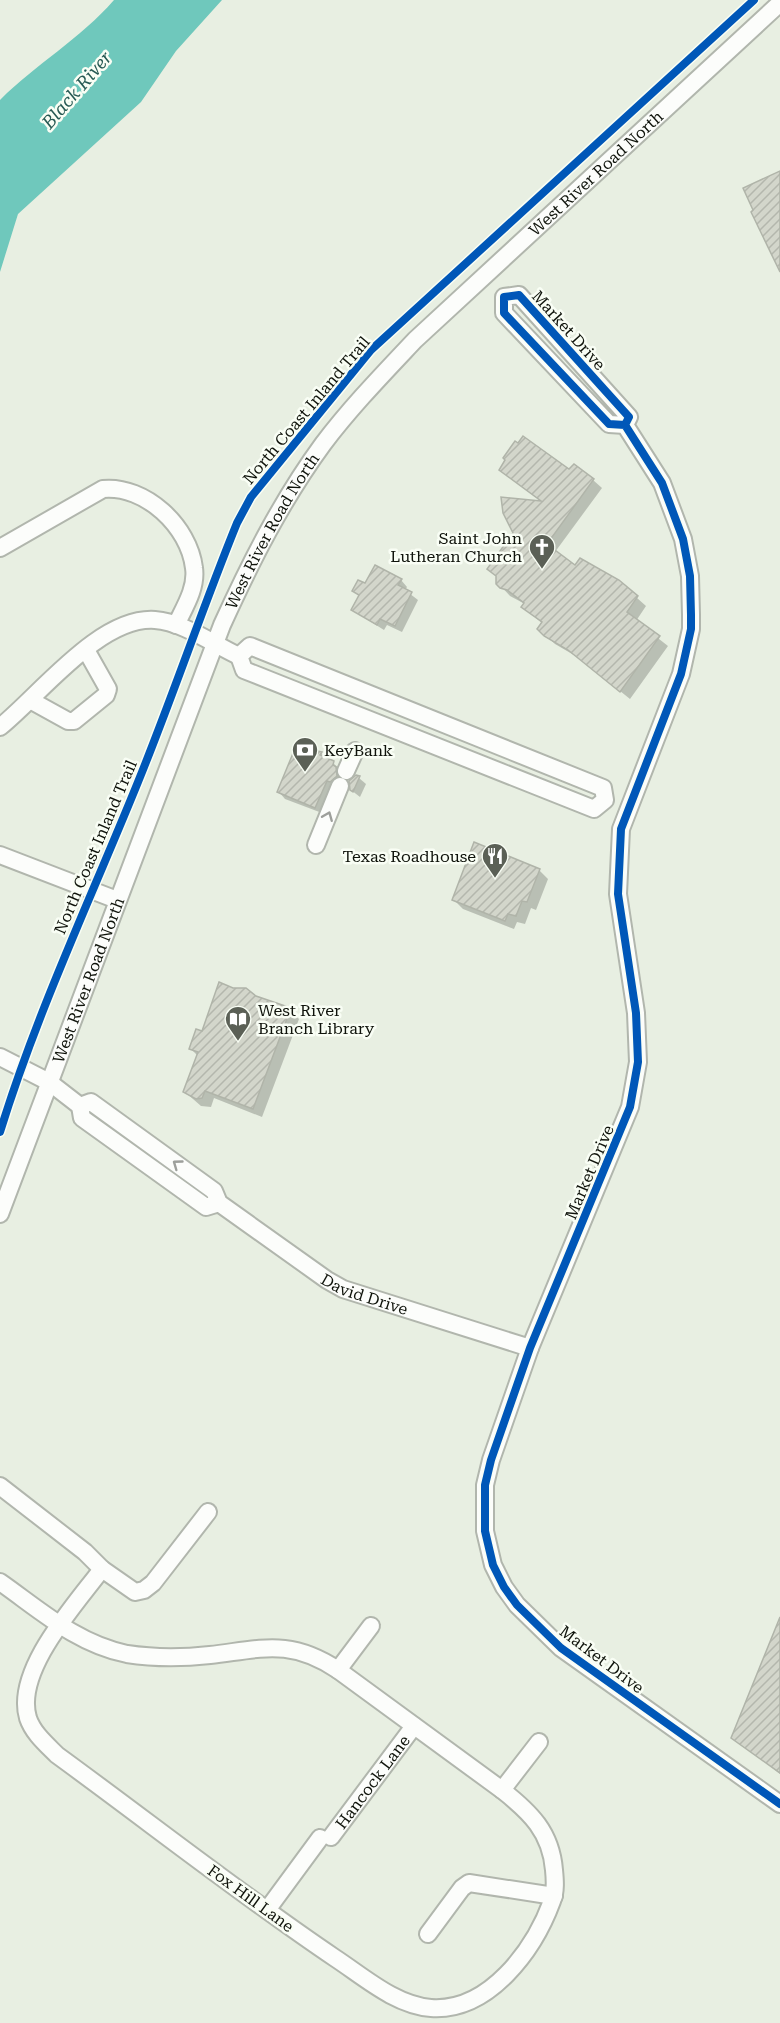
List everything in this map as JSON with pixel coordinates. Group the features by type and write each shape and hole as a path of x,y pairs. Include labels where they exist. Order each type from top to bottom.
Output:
{"street":[{"name":"West River Road North","path":"0,1214 215,645 251,562 285,501 323,444 367,390 415,340 780,3"},
{"name":"Market Drive","path":"485,276 504,297 504,313 609,424 625,425"},
{"name":"Market Drive","path":"504,297 519,296 629,417 625,425"},
{"name":"Market Drive","path":"625,425 662,483 683,539 690,576 691,615 691,629 681,674 621,829 618,894 636,1013 638,1062 630,1107 530,1348 485,1485 485,1531 493,1564 504,1587 517,1605 561,1648 780,1803"},
{"path":"0,548 103,489 115,488 143,496 171,522 181,536 195,568 189,597 176,625"},
{"path":"0,727 86,650 113,630 137,620 156,620 176,625 239,656 244,670 594,809 605,800"},
{"path":"239,656 252,647 603,788 605,800"},
{"path":"30,700 68,721 74,721 106,695 108,689 86,650"},
{"path":"316,845 355,751"},
{"path":"605,800 629,810"},
{"path":"0,855 117,900"},
{"name":"David Drive","path":"0,1057 49,1082 80,1106 91,1102 214,1191 219,1203 327,1280 344,1289 530,1348"},
{"path":"0,1486 85,1552 126,1588 135,1592 144,1590 208,1512"},
{"name":"Fox Hill Lane","path":"102,1569 60,1625 28,1683 27,1709 35,1732 57,1755 267,1910 391,1995 414,2006 433,2008 467,2003 481,1996 496,1984 537,1933 554,1896"},
{"path":"0,1582 60,1625 93,1644 127,1653 153,1656 208,1655 269,1647 311,1656 338,1671 525,1808 542,1828 553,1861 554,1896 469,1883 462,1888 428,1934"},
{"path":"338,1671 371,1626"},
{"name":"Hancock Lane","path":"267,1910 414,1726"},
{"path":"502,1790 539,1742"}],"water":[{"name":"Black River","path":"114,0 222,0 176,51 141,102 18,214 0,272 0,100 87,27"}],"building":[{"path":"780,171 780,272 751,212 753,210 743,188"},
{"path":"523,436 569,469 574,464 594,479 547,544 575,565 580,558 619,580 638,596 627,612 660,636 620,692 568,650 544,636 537,629 542,622 521,607 524,603 507,590 500,588 496,584 496,576 487,569 513,533 503,513 501,497 541,501 499,470 505,460 503,458 515,441 518,443"},
{"path":"375,565 402,579 398,585 412,592 395,626 380,619 377,625 351,610 359,595 352,591 358,580 365,583"},
{"path":"296,746 322,752 320,755 334,761 333,765 336,767 337,776 330,782 327,781 315,808 277,792"},
{"path":"356,775 360,776 353,792 350,790 349,781"},
{"path":"474,842 540,869 527,902 522,901 516,916 508,914 505,921 452,900"},
{"path":"219,982 233,988 246,988 256,996 291,1008 253,1109 205,1091 202,1098 196,1099 183,1092 198,1052 189,1049 196,1029 202,1031"},
{"path":"780,1617 780,1773 731,1738"}],"cycle path":[{"name":"North Coast Inland Trail","path":"0,1132 65,955 151,750 237,523 251,497 371,350 754,0"},
{"path":"625,425 629,417 519,295 504,297 504,313 609,424 625,425 662,483 683,539 690,576 691,629 681,674 621,829 618,894 636,1013 638,1062 630,1107 530,1348 491,1460 485,1485 485,1531 493,1565 504,1587 517,1605 561,1648 780,1804"}],"place":[{"name":"Saint John Lutheran Church","path":"542,570"},
{"name":"KeyBank","path":"305,773"},
{"name":"Texas Roadhouse","path":"495,879"},
{"name":"West River Branch Library","path":"238,1042"}]}
